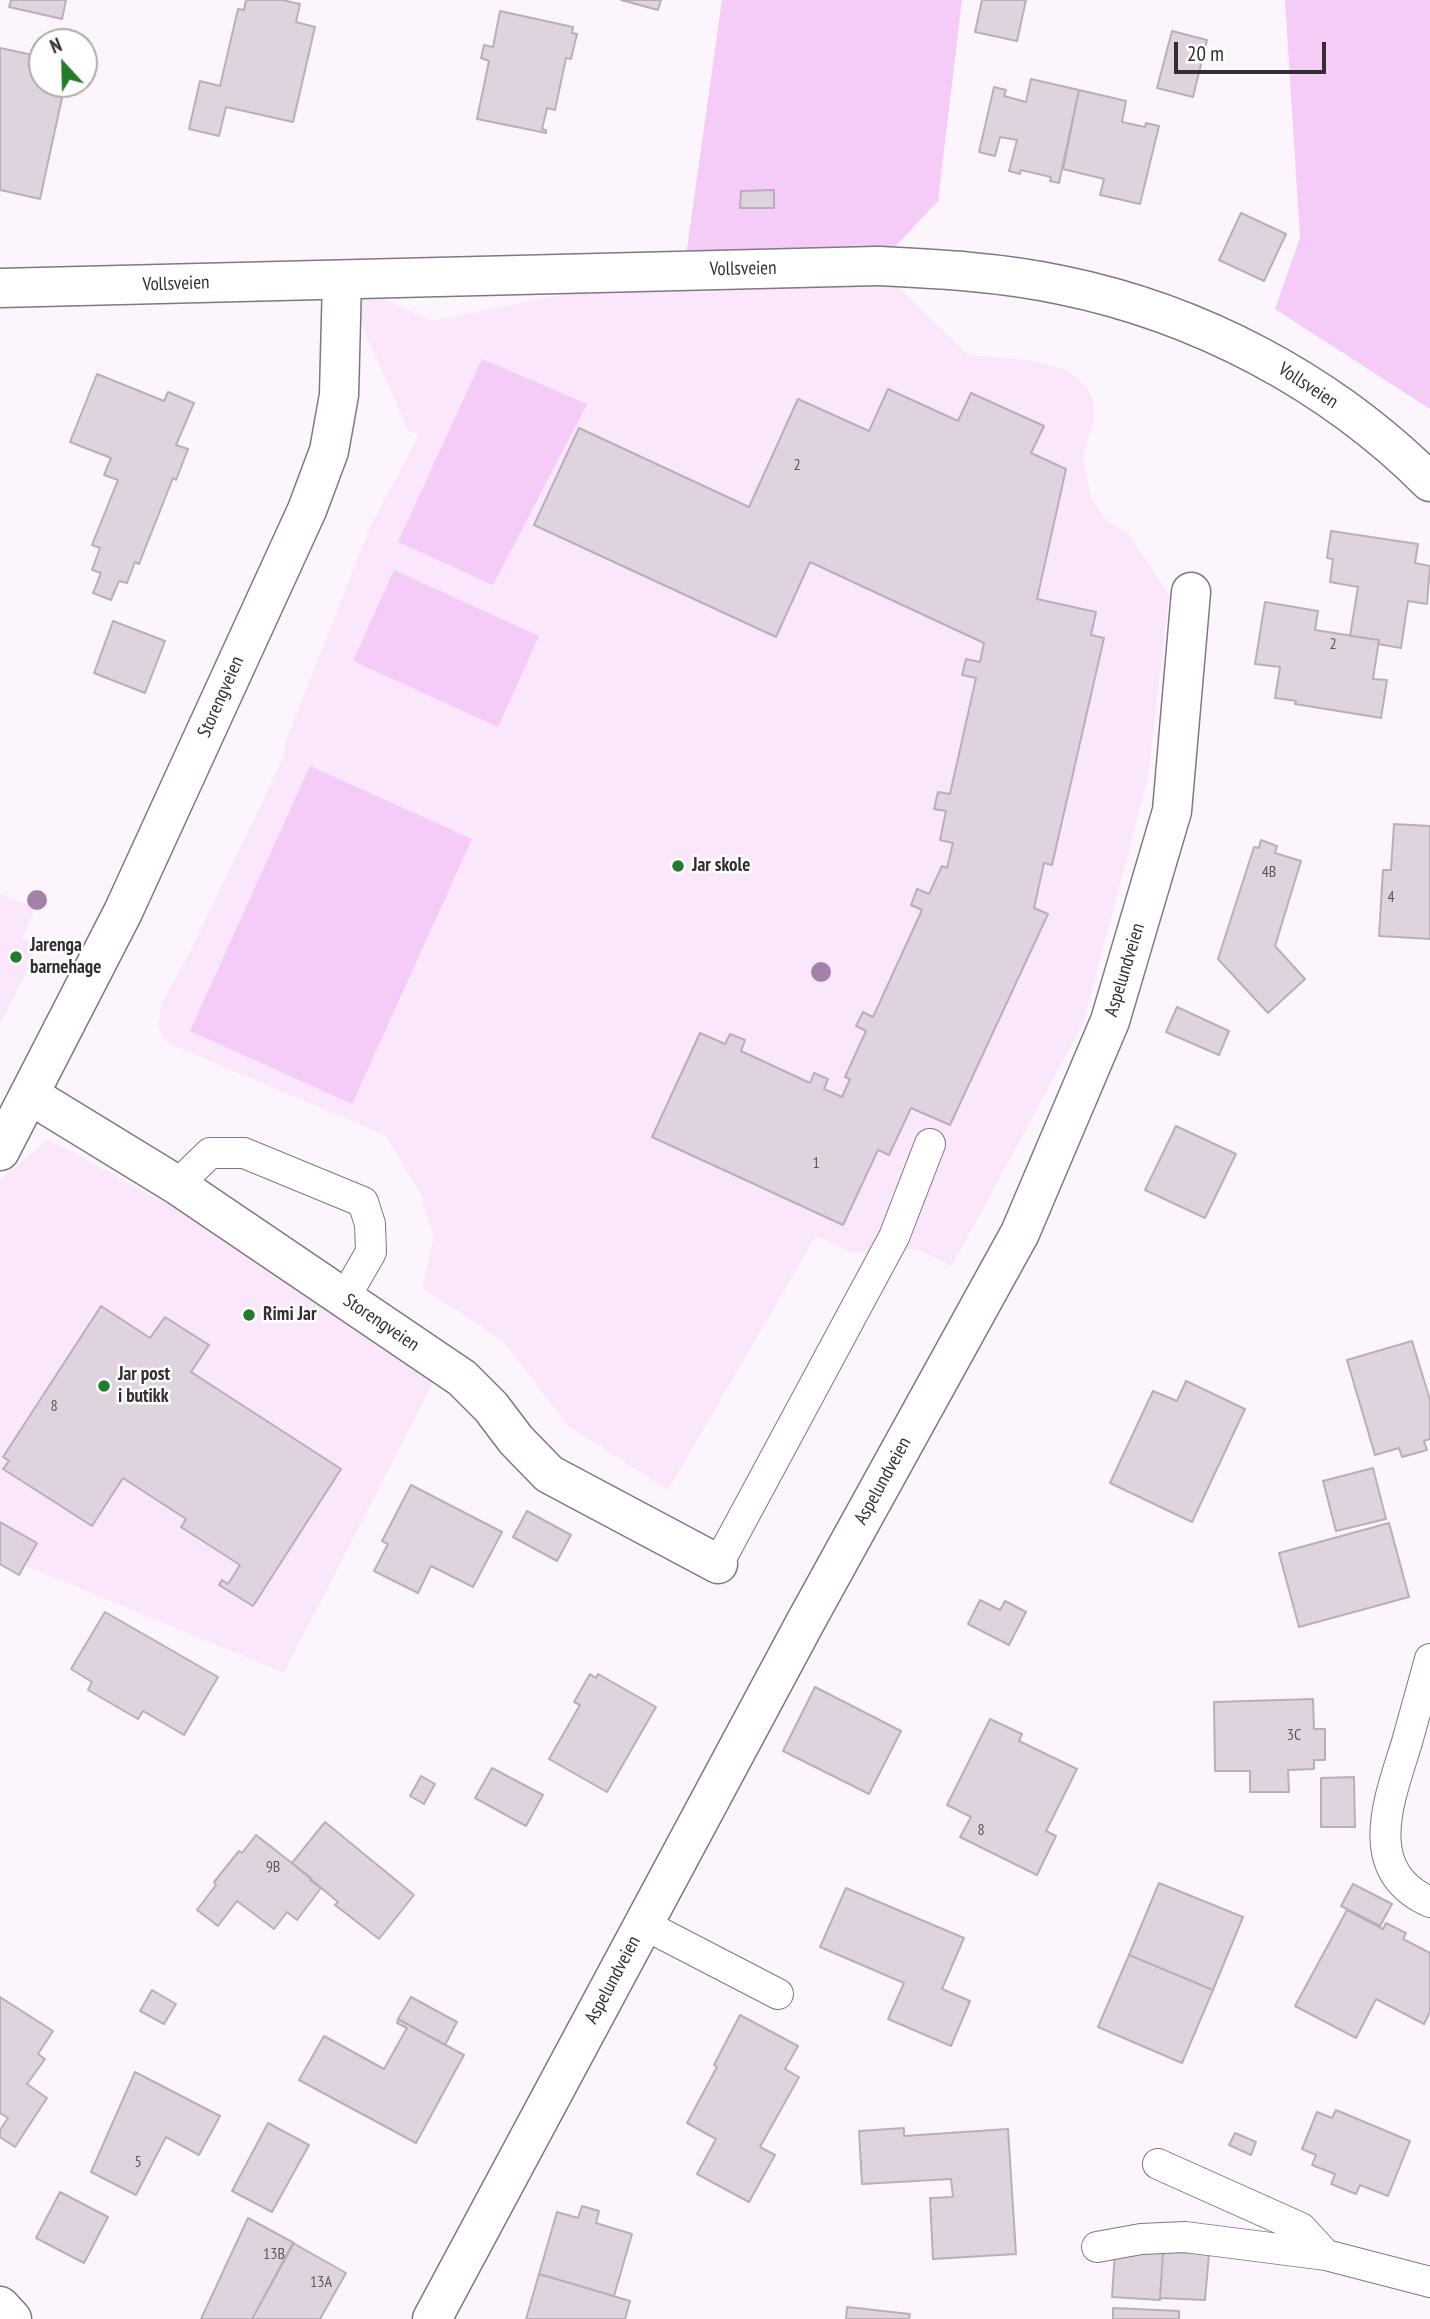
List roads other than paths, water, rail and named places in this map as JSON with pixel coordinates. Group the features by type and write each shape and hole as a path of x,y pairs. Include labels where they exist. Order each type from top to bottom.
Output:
{"street":[{"name":"Vollsveien","path":"0,288 877,266 954,270 1061,285 1142,306 1211,332 1317,388 1392,447 1430,482"},
{"name":"Storengveien","path":"0,1151 123,912 307,509 330,451 339,395 342,280"},
{"name":"Aspelundveien","path":"432,2319 806,1621 1020,1233 1110,1021 1172,811 1191,592"},
{"name":"Storengveien","path":"30,1095 177,1185 462,1378 549,1474 718,1564"},
{"path":"0,2306 12,2319"}],"lane":[{"path":"718,1564 894,1237 930,1144"},
{"path":"177,1185 210,1153 244,1153 363,1202 370,1224 371,1252 344,1298"},
{"path":"1430,1659 1384,1825 1385,1842 1395,1872 1417,1897 1430,1902"},
{"path":"643,1924 778,1994"},
{"path":"1158,2164 1301,2228 1326,2255"},
{"path":"1097,2247 1140,2239 1185,2237 1326,2255 1430,2282"}],"place":[{"name":"Jar skole","path":"678,866"},
{"name":"Jarenga barnehage","path":"16,957"},
{"name":"Rimi Jar","path":"249,1315"},
{"name":"Jar post i butikk","path":"104,1386"}]}
